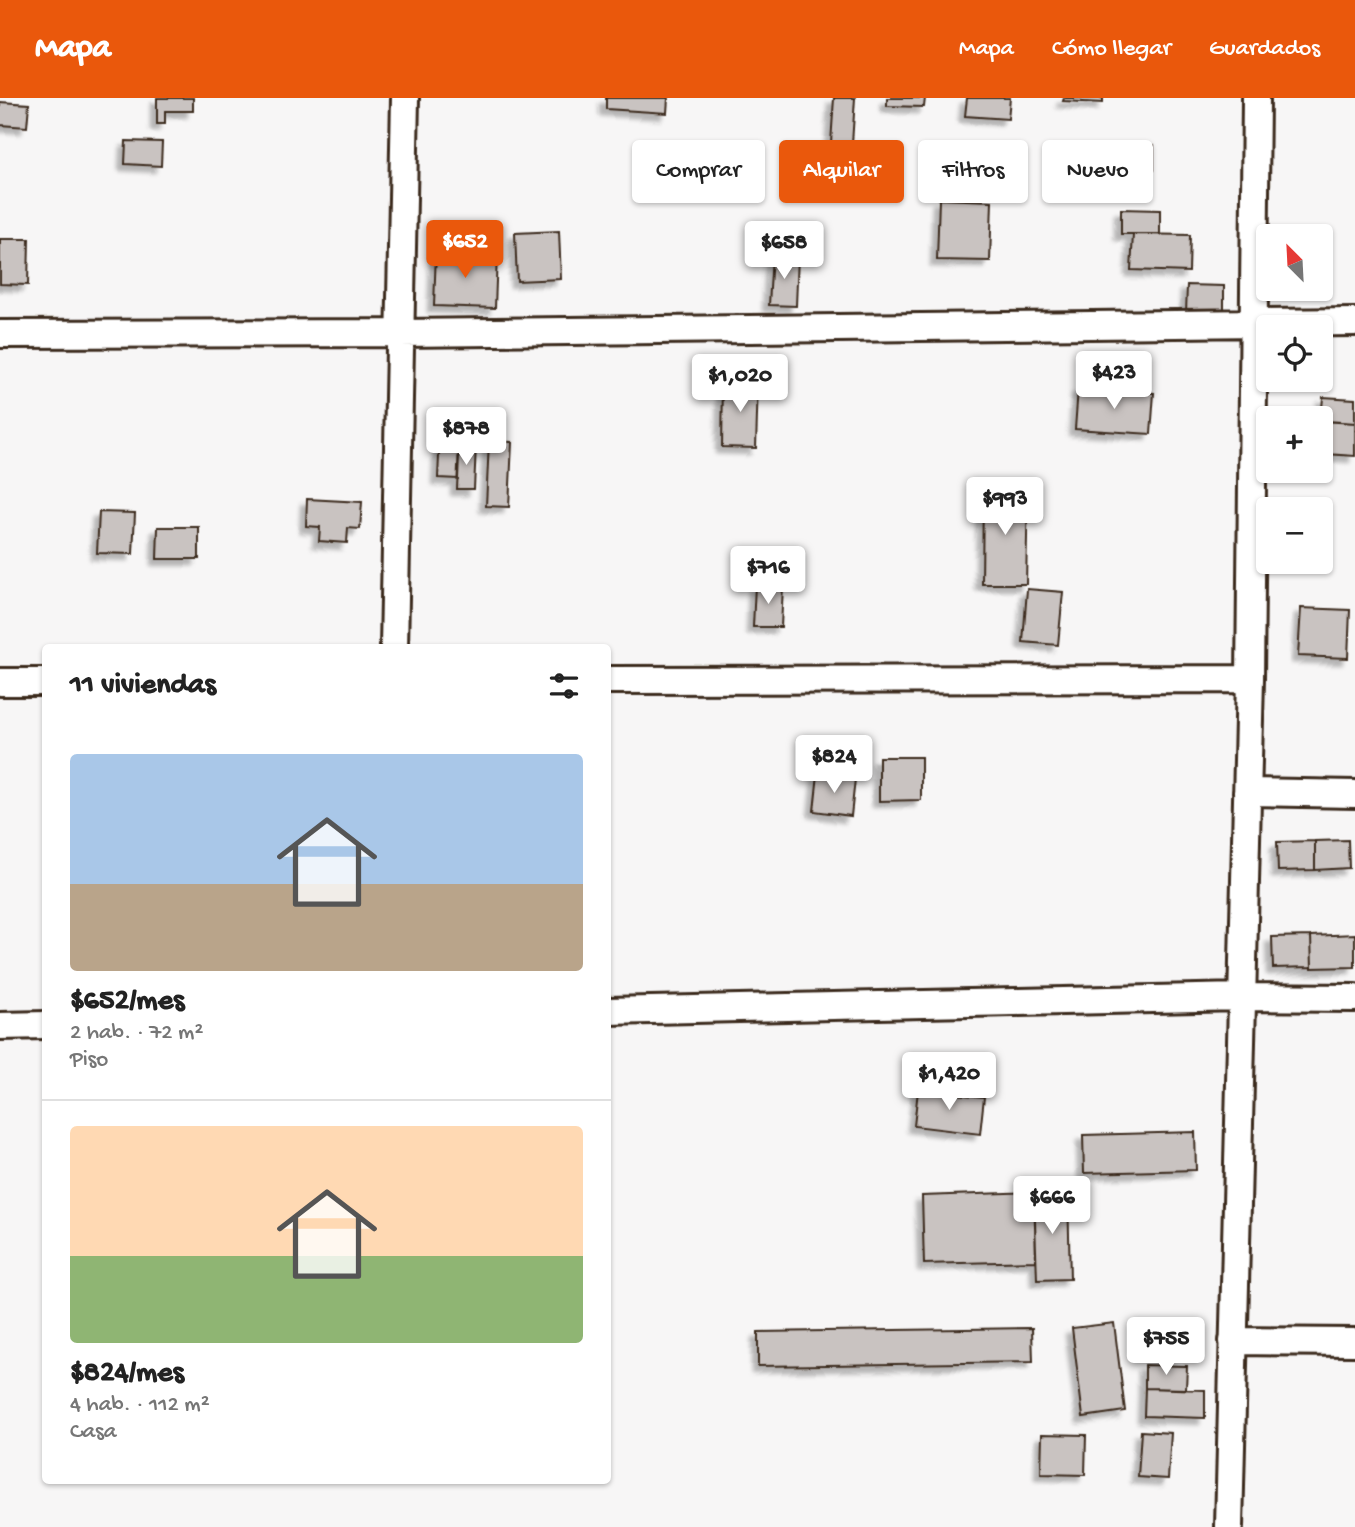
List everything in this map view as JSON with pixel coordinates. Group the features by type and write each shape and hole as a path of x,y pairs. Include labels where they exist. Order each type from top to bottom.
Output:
{"street":[{"path":"394,644 405,98"},
{"path":"1229,1527 1250,679 1256,98"},
{"path":"0,334 400,334 1355,322"},
{"path":"611,680 1250,679"},
{"path":"0,682 42,682"},
{"path":"1247,792 1355,794"},
{"path":"611,1012 1242,997 1355,998"},
{"path":"0,1026 42,1024"},
{"path":"1233,1341 1355,1342"}],"building":[{"path":"157,98 193,98 193,111 165,111 165,124 157,124"},
{"path":"606,98 668,98 667,113 606,109"},
{"path":"834,98 855,98 852,140 831,140"},
{"path":"887,98 925,98 924,107 887,106"},
{"path":"967,98 1010,98 1008,119 965,116"},
{"path":"1064,98 1103,98 1103,103 1063,101"},
{"path":"0,102 29,104 27,127 0,125"},
{"path":"126,141 162,142 161,166 125,164"},
{"path":"939,203 992,203 990,261 937,260"},
{"path":"1121,209 1160,210 1160,234 1121,234"},
{"path":"559,231 561,279 517,281 515,233"},
{"path":"1133,234 1190,235 1189,272 1131,270"},
{"path":"0,239 29,239 28,285 0,284"},
{"path":"436,251 497,254 495,308 434,306"},
{"path":"772,255 798,256 796,306 769,305"},
{"path":"1187,285 1224,286 1224,314 1186,313"},
{"path":"723,381 758,381 756,448 722,447"},
{"path":"1078,388 1154,393 1151,434 1075,429"},
{"path":"1323,397 1355,399 1355,423 1333,422 1333,406 1322,406"},
{"path":"1333,421 1355,423 1355,456 1333,454"},
{"path":"440,433 460,434 458,479 438,478"},
{"path":"489,441 512,442 509,507 486,506"},
{"path":"459,444 476,445 474,489 457,489"},
{"path":"983,490 1028,490 1026,584 982,584"},
{"path":"307,499 362,502 360,529 348,528 347,543 319,541 320,527 306,526"},
{"path":"99,512 135,513 133,554 97,553"},
{"path":"158,527 199,527 199,559 157,559"},
{"path":"755,585 783,586 781,627 753,627"},
{"path":"1027,589 1063,592 1058,645 1023,642"},
{"path":"1301,608 1350,610 1348,658 1298,656"},
{"path":"879,757 921,757 921,800 879,801"},
{"path":"818,774 855,779 851,816 814,811"},
{"path":"1348,840 1349,868 1315,870 1315,841"},
{"path":"1315,841 1315,870 1278,871 1277,842"},
{"path":"1355,934 1355,967 1312,968 1311,936"},
{"path":"1311,936 1312,967 1273,968 1272,937"},
{"path":"918,1090 984,1097 980,1134 914,1126"},
{"path":"1195,1132 1196,1170 1084,1173 1083,1135"},
{"path":"1034,1192 1068,1192 1070,1279 1037,1280"},
{"path":"1034,1192 1036,1261 924,1264 922,1196"},
{"path":"1114,1323 1125,1411 1083,1417 1072,1328"},
{"path":"1032,1328 1033,1362 758,1366 758,1332"},
{"path":"1145,1365 1187,1366 1186,1389 1145,1388"},
{"path":"1145,1388 1205,1390 1205,1418 1144,1416"},
{"path":"1141,1431 1171,1433 1168,1479 1138,1477"},
{"path":"1042,1434 1086,1435 1085,1475 1041,1474"}]}
